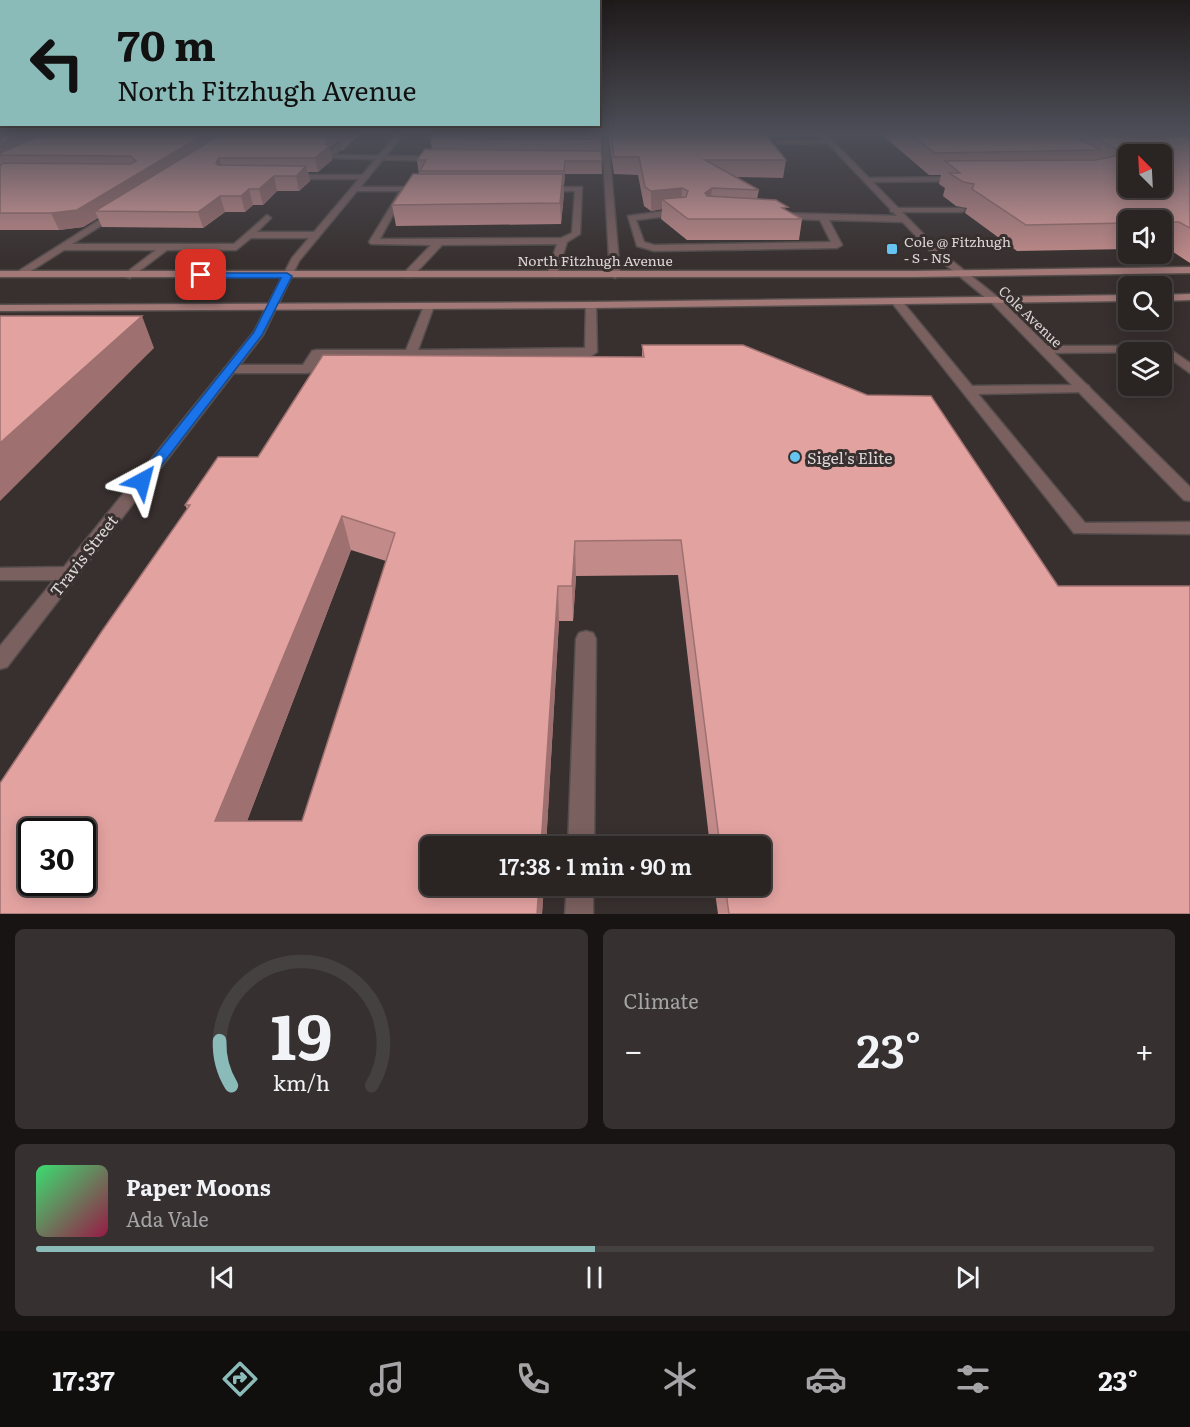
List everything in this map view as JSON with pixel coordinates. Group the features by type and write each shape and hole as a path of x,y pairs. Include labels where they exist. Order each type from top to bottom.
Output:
{"main road":[{"name":"North Fitzhugh Avenue","path":"0,274 287,276 963,274 1190,270"},
{"path":"1172,298 1190,297"},
{"path":"0,308 591,305 1118,298"}],"street":[{"path":"279,177 365,177"},
{"name":"Travis Street","path":"0,661 259,333 295,260 365,177"},
{"path":"608,177 615,275"},
{"name":"Cole Avenue","path":"864,177 938,254 996,301 1190,496"},
{"path":"867,180 968,179"},
{"path":"354,189 427,189"},
{"path":"404,189 374,242 563,241 576,234 579,189 532,189"},
{"path":"19,274 121,209"},
{"path":"894,210 962,210"},
{"path":"681,212 631,218 640,244 654,248 837,245 824,218"},
{"path":"767,215 904,219"},
{"path":"62,247 236,247 267,218"},
{"path":"249,235 316,235"},
{"path":"552,275 563,241"},
{"path":"408,275 439,242"},
{"path":"130,275 165,247"},
{"path":"897,302 1080,530 1190,528"},
{"path":"230,369 307,369 316,354 591,352 591,305"},
{"path":"411,353 429,306"},
{"path":"1045,350 1165,350 1190,369"},
{"path":"969,390 1083,388"},
{"path":"0,574 69,573"},
{"path":"581,836 586,639"},
{"path":"579,914 580,896"}],"building":[{"path":"0,177 133,177 77,210 51,213 0,213"},
{"path":"152,177 273,177 259,189 249,189 241,196 220,196 198,212 95,211"},
{"path":"411,177 563,177 560,203 392,205"},
{"path":"643,177 735,177 759,190 712,188 705,193 707,196 776,200 788,207 782,208 802,219 688,219 662,199 686,197 688,191 682,188 651,191 645,187"},
{"path":"955,177 1118,177 1118,198 1172,198 1172,177 1190,177 1190,228 1179,222 1172,222 1172,210 1118,210 1118,223 1026,225 972,189 974,184 963,182"},
{"path":"0,316 142,316 0,443"},
{"path":"642,345 743,345 867,395 931,396 1058,586 1190,586 1190,914 729,914 727,896 771,896 771,836 719,836 681,540 575,541 572,586 558,586 542,836 420,836 420,896 538,896 537,914 0,914 0,783 190,505 185,505 218,457 258,457 323,355 644,357","holes":["342,516 395,533 302,821 215,821"]}],"place":[{"name":"Cole @ Fitzhugh - S - NS","path":"892,249"},
{"name":"Sigel's Elite","path":"795,457"}],"route":[{"path":"142,481 259,333 287,276 201,275"}]}
